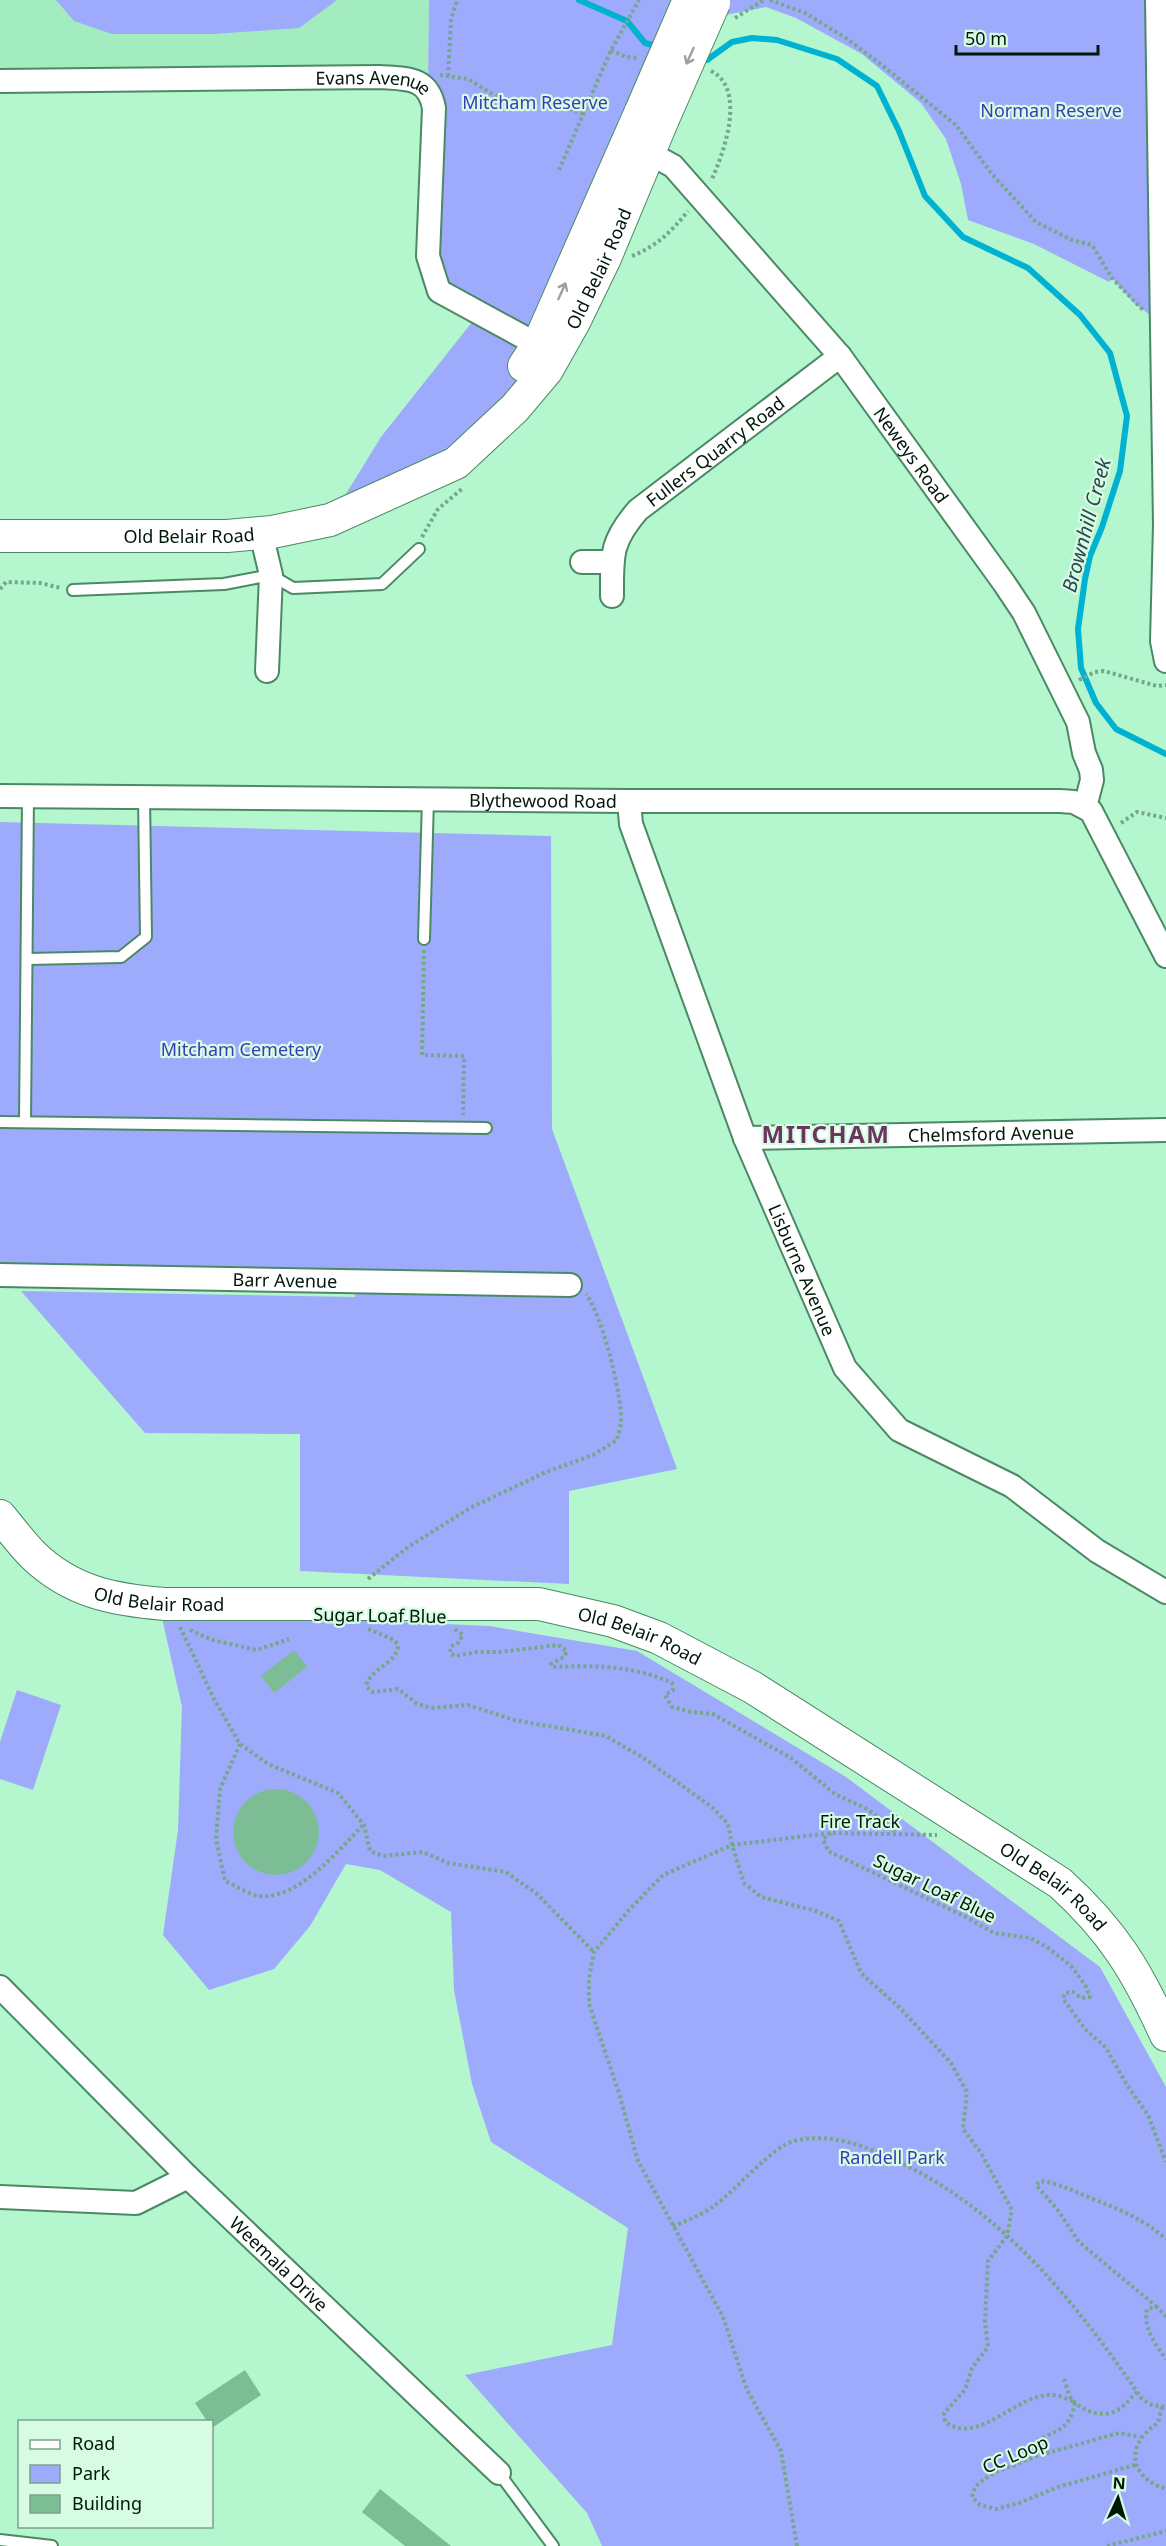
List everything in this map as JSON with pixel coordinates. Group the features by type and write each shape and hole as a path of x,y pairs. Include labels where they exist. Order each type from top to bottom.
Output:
{"main road":[{"name":"Old Belair Road","path":"10,538 227,536 261,533 330,520 412,484 452,449 547,350 652,115 706,1"},
{"name":"Old Belair Road","path":"0,1516 34,1556 65,1579 93,1593 122,1601 165,1604 538,1604 614,1621 659,1638 752,1687 1060,1883 1085,1906 1120,1947 1145,1989 1166,2035"}],"street":[{"path":"1160,15 1164,651"},
{"name":"Evans Avenue","path":"0,81 379,77 408,79 421,84 428,89 434,108 428,256 439,291 547,350"},
{"name":"Neweys Road","path":"638,147 673,166 840,357 1024,613 1078,722 1092,780 1085,807"},
{"name":"Fullers Quarry Road","path":"612,596 612,562 615,542 638,510 840,357"},
{"path":"261,533 271,575 267,671"},
{"path":"582,562 612,562"},
{"name":"Blythewood Road","path":"0,796 629,801 1060,801 1085,807"},
{"name":"Lisburne Avenue","path":"629,801 631,824 745,1138 845,1368 899,1430 1012,1486 1097,1551 1166,1592"},
{"path":"1085,807 1091,811 1166,956"},
{"name":"Chelmsford Avenue","path":"745,1138 1166,1130"},
{"name":"Barr Avenue","path":"0,1275 570,1285"},
{"name":"Weemala Drive","path":"0,1987 188,2177 499,2473"},
{"path":"0,2197 136,2203 188,2177"}],"lane":[{"path":"73,590 224,584 271,575 293,588 382,584 418,549"},
{"path":"25,1122 28,796"},
{"path":"27,959 121,957 146,937 144,796"},
{"path":"424,939 428,799"},
{"path":"0,1122 486,1128"},
{"name":"Weemala Drive","path":"499,2473 553,2546"},
{"path":"0,2540 52,2546"}],"path":[{"path":"448,76 451,20 457,0"},
{"path":"559,170 611,50 639,0"},
{"path":"770,0 805,13 846,38 956,125 991,172 1036,222 1072,240 1092,245 1105,268 1134,303 1154,318 1163,309"},
{"path":"700,196 712,180 729,129 732,109 726,85 714,72 706,69"},
{"path":"421,84 435,74 468,79 504,101 517,104 551,101 583,114"},
{"path":"0,589 6,582 40,583 73,590"},
{"path":"1078,681 1095,672 1104,671 1157,686 1166,685"},
{"path":"1110,849 1122,820 1137,812 1166,818"},
{"path":"424,939 422,1055 464,1056 463,1128"},
{"path":"337,1604 408,1547 470,1508 546,1472 593,1455 617,1440 621,1421 612,1362 594,1305 585,1294 570,1285"},
{"path":"178,1625 190,1624"},
{"path":"178,1625 212,1640 257,1650 289,1639"},
{"path":"178,1625 214,1699 240,1744 268,1764 338,1793 364,1825 370,1851 383,1856 423,1852 448,1863 506,1872 537,1894 594,1952 589,1978 589,2004 618,2090 638,2161 723,2317 747,2390 781,2451 797,2546"},
{"name":"Sugar Loaf Blue","path":"387,1629 366,1628 398,1644 395,1657 373,1672 368,1681 366,1686 372,1692 398,1689 416,1703 430,1708 468,1706 489,1710 514,1720 606,1736 645,1760 713,1808 728,1824 732,1845"},
{"name":"Sugar Loaf Blue","path":"448,1629 455,1629 463,1635 458,1643 451,1646 450,1653 455,1656 558,1645 567,1651 564,1657 551,1664 553,1667 590,1666 638,1671 672,1683 673,1690 665,1695 672,1707 691,1713 713,1714 791,1758 835,1794 867,1809 892,1826 895,1834"},
{"path":"240,1744 220,1789 216,1839 225,1881 258,1896 292,1890 326,1864 364,1825"},
{"name":"Sugar Loaf Blue","path":"831,1833 823,1839 828,1851 966,1917 994,1933 1030,1938 1072,1967 1090,1997 1082,1998 1073,1992 1065,1993 1063,1999 1086,2030 1106,2048 1127,2085 1148,2115 1166,2162"},
{"name":"Fire Track","path":"594,1952 629,1910 663,1875 732,1845 831,1833 945,1836"},
{"path":"732,1845 744,1883 761,1897 816,1911 839,1921 861,1973 908,2016 951,2063 967,2092 963,2129 987,2163 1012,2210 1007,2236 988,2261 985,2322 988,2347 972,2368 965,2390 944,2413 945,2422 954,2428 970,2428 991,2421 1024,2401 1052,2394 1075,2402"},
{"path":"673,2227 713,2208 791,2141 816,2136 859,2144 903,2163 950,2188 1037,2263 1088,2323 1142,2399 1164,2407 1158,2423 1140,2437 1135,2451 1135,2465 1143,2476 1166,2489"},
{"path":"1166,2239 1147,2223 1126,2211 1067,2187 1040,2181 1036,2185 1057,2209 1079,2242 1166,2317"},
{"path":"1157,2307 1147,2309 1145,2321 1157,2347 1166,2359"},
{"path":"1064,2379 1070,2396 1084,2410 1104,2414 1119,2410 1137,2392"},
{"path":"1013,2467 1029,2447 1064,2426 1073,2415 1075,2402"},
{"name":"CC Loop","path":"1135,2465 1058,2487 1019,2503 996,2509 980,2505 972,2497 975,2487 984,2479 998,2471 1040,2455 1119,2433 1140,2437"},
{"path":"1107,2546 1166,2531"}],"shaded area":[{"path":"0,0 429,0 428,89 0,81"}],"green space":[{"path":"56,0 337,0 299,28 213,34 112,34 74,21"},
{"name":"Mitcham Reserve","path":"429,0 689,0 556,355 456,463 330,520 381,437 480,312 439,291 428,89"},
{"name":"Norman Reserve","path":"728,0 1158,0 1154,318 1134,303 1112,278 1109,282 1034,244 968,220 961,184 946,139 921,103 862,54 796,18 766,7 720,16"},
{"name":"Mitcham Cemetery","path":"0,822 551,836 552,1129 677,1469 569,1491 569,1584 300,1571 300,1434 145,1433 21,1291 355,1297 356,1274 0,1267"},
{"name":"Randell Park","path":"288,1617 489,1626 637,1651 846,1777 1100,1967 1166,2087 1166,2546 602,2546 587,2513 465,2375 612,2345 628,2228 491,2142 472,2084 454,1990 451,1912 380,1870 346,1864 310,1926 274,1969 209,1990 163,1935 178,1830 182,1707 162,1618"},
{"path":"17,1690 61,1705 33,1790 0,1779 0,1742"}],"building":[{"path":"294,1650 307,1667 274,1693 261,1676"},
{"path":"276,1789 300,1796 312,1808 319,1832 312,1856 300,1868 276,1875 252,1868 240,1856 233,1832 240,1808 252,1796"},
{"path":"245,2370 261,2395 213,2427 213,2420 206,2420 195,2403"},
{"path":"380,2489 451,2546 405,2546 362,2512"}],"waterway":[{"name":"Brownhill Creek","path":"579,0 627,21 645,43 659,47"},
{"name":"Brownhill Creek","path":"701,58 707,60 732,42 752,38 777,40 837,59 877,86 899,131 925,196 963,237 1028,268 1080,315 1110,353 1127,416 1120,471 1090,556 1085,579 1078,629 1081,668 1096,703 1116,729 1166,754"}],"district":[{"name":"MITCHAM","path":"826,1133"}]}
